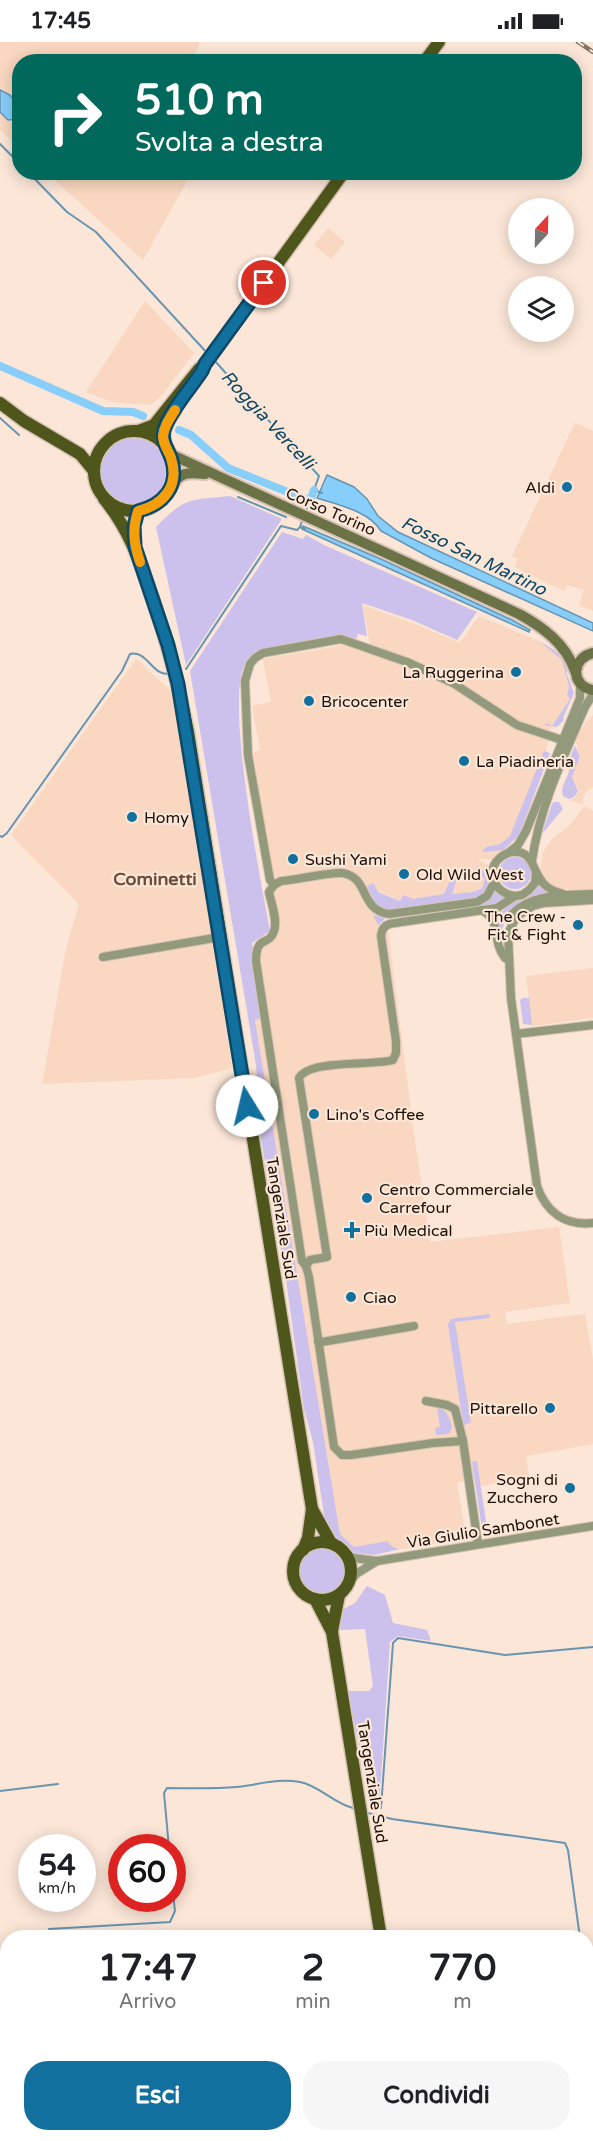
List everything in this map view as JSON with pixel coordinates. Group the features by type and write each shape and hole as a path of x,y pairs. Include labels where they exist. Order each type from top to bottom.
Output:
{"main road":[{"path":"103,443 93,461 99,490 104,498 120,509 138,511 158,504 171,488 174,480 174,471 163,437 165,429 205,364 338,180"},
{"path":"63,444 80,447 103,443 119,433 138,431 154,425 205,364"},
{"path":"0,403 24,421 80,454 94,471"},
{"path":"138,431 149,433 167,450"},
{"name":"Corso Torino","path":"167,450 212,475 306,515 519,614 543,628 560,645 572,661 580,683"},
{"name":"Corso Torino","path":"171,488 176,477 182,474 194,472 212,475"},
{"name":"Tangenziale Sud","path":"104,498 117,514 135,547 176,674 188,732 312,1509 308,1538 303,1550"},
{"name":"Tangenziale Sud","path":"135,547 134,526 138,511"},
{"name":"Corso Torino","path":"560,645 577,654 589,654"},
{"name":"Corso Torino","path":"575,671 579,661 589,654"},
{"path":"580,683 593,692"},
{"name":"Tangenziale Sud","path":"312,1509 331,1543"},
{"path":"316,1543 331,1543 349,1559 351,1572 343,1590 327,1600 315,1599 303,1593 295,1581 293,1568 298,1555 303,1550 316,1543"},
{"name":"Tangenziale Sud","path":"343,1590 333,1616 332,1632 380,1930"},
{"name":"Tangenziale Sud","path":"315,1599 332,1632"}],"street":[{"path":"274,885 270,880 248,755 245,681 250,664 263,653 340,639 407,662 453,683 517,725 562,740"},
{"path":"515,896 500,891 494,882 495,865 521,840 526,831 580,698 580,683"},
{"path":"568,895 554,892 543,884 532,861 542,815 593,692"},
{"path":"508,853 522,854 532,861"},
{"path":"463,1441 342,1455 334,1447 306,1266 302,1261 256,949 260,942 269,938 274,932 275,924 269,892 281,881 342,873 360,884 373,909 378,913 389,914 477,902 487,896 494,882"},
{"path":"306,1266 310,1260 327,1257 299,1078 304,1071 313,1069 372,1061 384,1063 393,1060 396,1053 396,1041 381,936 382,929 388,924 497,908 515,896 530,890 535,883 536,873"},
{"path":"505,958 506,934 512,914 520,906 530,901 593,894"},
{"path":"593,900 544,903 532,906 516,917 506,934 516,1034 537,1186 545,1204 554,1214 565,1220 581,1224 593,1223"},
{"path":"482,910 491,916 499,949 509,969"},
{"path":"103,957 220,938"},
{"path":"516,1034 593,1025"},
{"path":"318,1341 414,1326"},
{"path":"426,1401 455,1409 463,1441 478,1544"},
{"name":"Via Giulio Sambonet","path":"345,1554 354,1558 377,1561 593,1526"},
{"name":"Via Giulio Sambonet","path":"343,1590 356,1574 377,1561"}],"shaded area":[{"path":"0,42 200,42 195,54 12,54 12,141 0,130"},
{"path":"55,180 188,180 143,260"},
{"path":"328,228 345,242 331,259 314,245"},
{"path":"145,301 194,353 162,395 151,405 112,402 86,392"},
{"path":"575,423 593,431 593,611 579,605 584,590 567,585 564,591 515,567 518,559 512,556"},
{"path":"132,437 145,440 156,447 163,458 166,471 163,484 156,495 145,502 132,505 119,502 108,495 101,484 98,471 101,458 108,447 119,440"},
{"path":"230,496 282,519 186,665 156,527 174,510 189,502"},
{"path":"282,532 303,539 306,535 477,612 457,640 412,620 362,603 367,636 358,634 355,641 326,638 263,650 247,661 240,679 241,748 246,790 270,931 252,943 261,1018 255,1020 340,1534 354,1547 387,1541 393,1547 400,1549 374,1555 355,1553 334,1536 324,1515 313,1442 304,1409 285,1273 259,1128 256,1065 190,671"},
{"path":"363,605 460,643 479,616 539,641 562,660 569,686 567,695 570,699 552,726 535,793 520,835 494,859 477,859 490,866 486,872 476,866 475,870 485,879 482,888 474,892 451,894 457,879 442,895 400,901 368,886 388,930 430,1242 559,1227 570,1303 505,1312 507,1324 585,1314 593,1360 593,1444 526,1456 529,1478 481,1486 479,1478 457,1482 466,1538 404,1549 393,1547 387,1541 354,1547 340,1534 255,1019 268,1017 259,957 264,947 276,939 279,930 253,752 260,750 252,706 271,702 263,659 339,644 366,653 370,644"},
{"path":"539,641 554,650 566,662 567,675 574,693 564,720 557,727 544,725 547,723 552,726 570,699 567,695 569,686 562,660"},
{"path":"136,659 173,693 187,765 232,1068 193,1078 42,1084 66,949 79,904 11,835"},
{"path":"593,715 593,787 583,796 583,805 570,800 575,798 579,790 572,777 580,756 575,740"},
{"path":"575,746 580,756 572,777 578,791 574,797 569,799 563,796 562,789"},
{"path":"544,751 550,753 519,835 503,850 482,852 486,847 500,844 510,836"},
{"path":"559,802 563,809 542,834 552,804"},
{"path":"584,806 593,811 593,889 563,889 554,886 545,878 541,870 542,854 552,839 570,825"},
{"path":"515,857 526,862 531,873 526,884 515,889 504,884 499,873 504,862"},
{"path":"477,866 486,872 488,884 485,890 475,898 385,910 376,905 367,886 373,883 378,892 400,901 403,895 413,899 444,894 452,876 457,878 452,894 474,892 482,888 485,879 475,870"},
{"path":"539,882 551,893 531,897 515,906 505,921 501,942 494,915 501,912 512,901 530,894"},
{"path":"495,890 506,897 497,904 386,918 378,925 373,915 383,918 479,906 490,899"},
{"path":"593,968 593,1018 532,1026 526,976"},
{"path":"529,998 532,1025 523,1024 520,1000"},
{"path":"490,1314 489,1318 455,1322 471,1422 465,1425 463,1424 448,1324 451,1319"},
{"path":"437,1407 446,1412 450,1419 452,1428 449,1434 436,1435 435,1428 440,1427"},
{"path":"477,1461 488,1535 483,1536 472,1462"},
{"path":"322,1547 338,1554 345,1570 338,1586 322,1593 306,1586 299,1570 306,1554"},
{"path":"367,1586 385,1595 393,1623 427,1630 431,1641 398,1636 390,1642 379,1807 370,1803 348,1691 369,1691 373,1686 365,1629 340,1630 342,1610 355,1603"}],"water":[{"path":"0,90 12,98 12,120 8,120 0,112"},
{"path":"327,475 354,487 367,499 378,516 398,532 593,623 593,631 431,558 381,531 369,518 361,514 317,498"},
{"path":"303,526 381,559 530,630 529,632 302,529"}],"waterway":[{"name":"Roggia Vercelli","path":"0,144 12,156"},
{"name":"Roggia Vercelli","path":"36,180 67,212 96,232 208,354"},
{"name":"Roggia Vercelli","path":"214,360 319,476 314,490 322,493"},
{"path":"0,366 103,411 133,412 143,416"},
{"path":"0,418 19,435"},
{"path":"179,430 191,435 228,468 310,501 314,490"},
{"path":"238,497 286,517"},
{"name":"Roggia Vercelli","path":"305,512 310,501"},
{"name":"Roggia Vercelli","path":"303,518 300,527 305,529"},
{"path":"186,669 281,526 297,530 300,527"},
{"path":"0,836 7,833 122,671 130,654 141,656 158,671 168,674"},
{"path":"381,1808 393,1643 398,1638 505,1655 593,1647"},
{"path":"168,1834 164,1793 167,1788 227,1788 275,1781 292,1781 307,1784 353,1808"},
{"path":"0,1791 58,1784"},
{"path":"368,1813 392,1819 565,1843 568,1850 579,1930"},
{"path":"49,1929 170,1922 175,1912"}],"railway":[{"path":"578,42 593,52"}],"slow traffic":[{"path":"140,562 134,534 138,511 158,504 165,497 174,480 170,454 163,437 175,410"}],"place":[{"name":"Aldi","path":"567,487"},
{"name":"La Ruggerina","path":"516,672"},
{"name":"Bricocenter","path":"309,701"},
{"name":"La Piadineria","path":"464,761"},
{"name":"Homy","path":"132,817"},
{"name":"Sushi Yami","path":"293,859"},
{"name":"Old Wild West","path":"404,874"},
{"name":"The Crew - Fit & Fight","path":"578,925"},
{"name":"Lino's Coffee","path":"314,1114"},
{"name":"Centro Commerciale Carrefour","path":"367,1198"},
{"name":"Più Medical","path":"352,1230"},
{"name":"Ciao","path":"351,1297"},
{"name":"Pittarello","path":"550,1408"},
{"name":"Sogni di Zucchero","path":"570,1488"}],"district":[{"name":"Cominetti","path":"155,879"}],"route":[{"path":"247,1106 188,732 168,645 135,547 134,526 138,511 158,504 165,497 174,480 170,454 163,437 170,419 205,364 264,283"}],"water label":[{"name":"Fosso San Martino","path":"474,556"}]}
